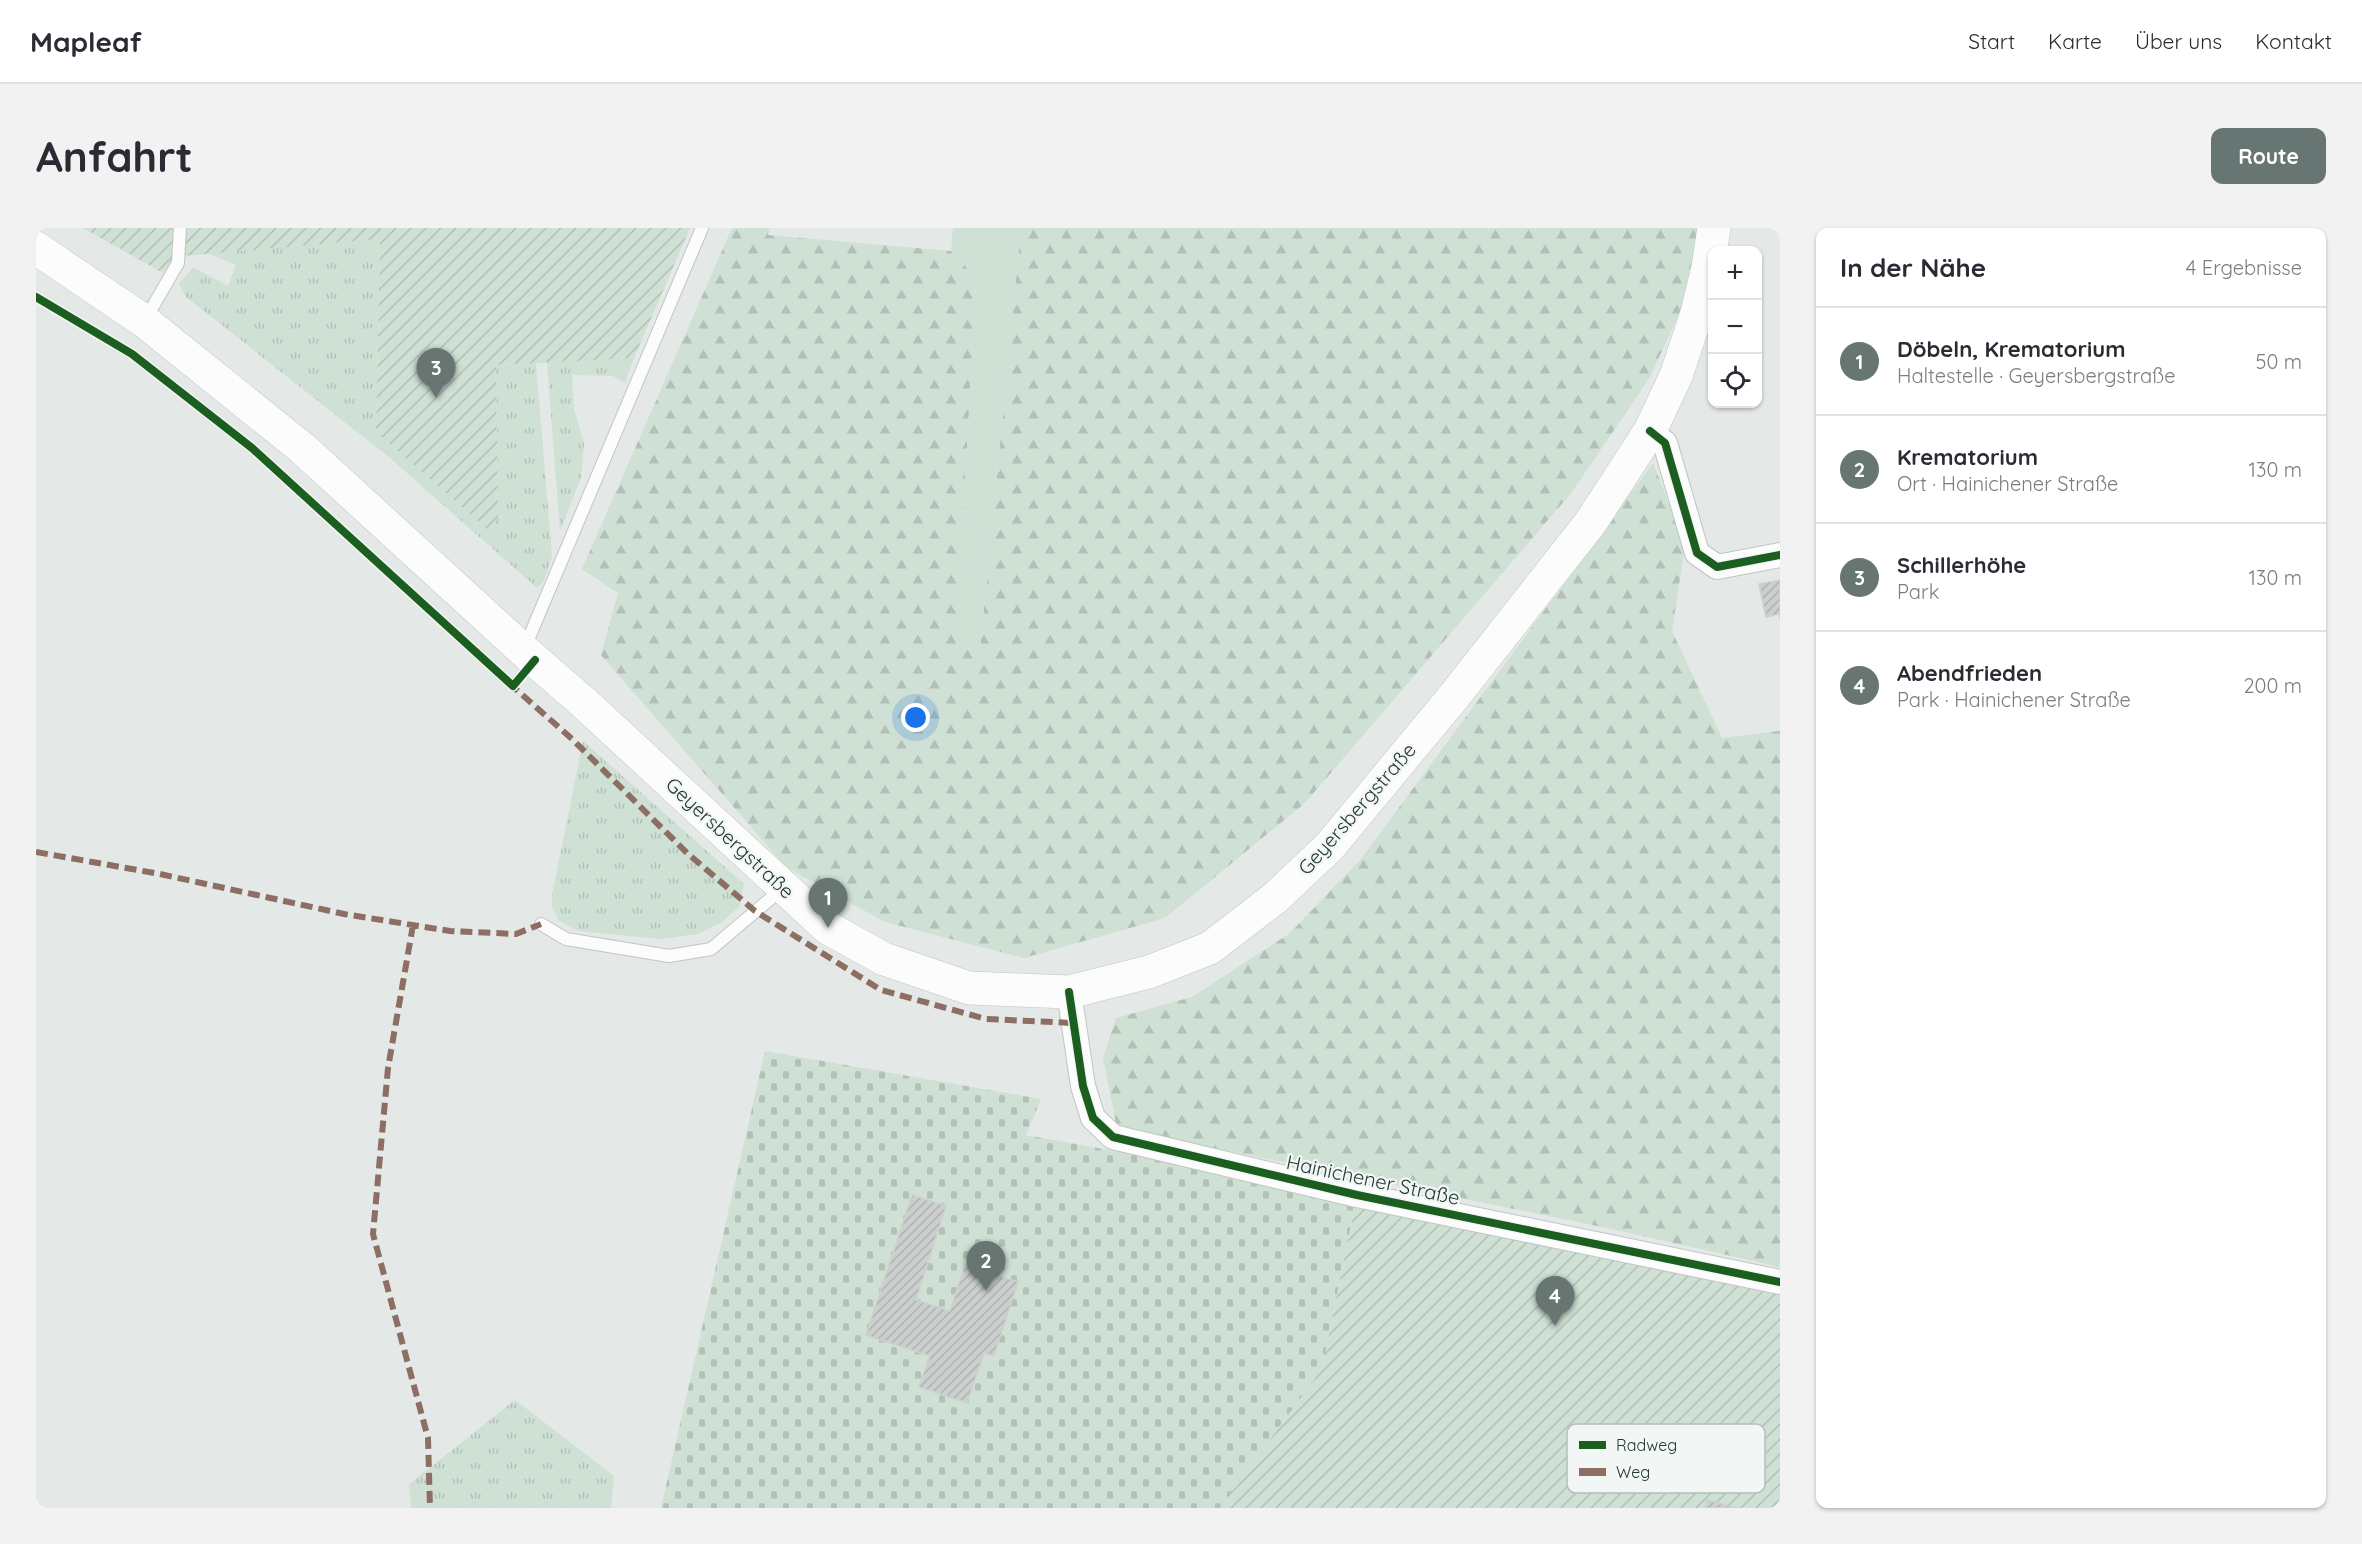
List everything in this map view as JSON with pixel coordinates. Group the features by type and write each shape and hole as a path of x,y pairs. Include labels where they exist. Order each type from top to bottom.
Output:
{"main road":[{"name":"Geyersbergstraße","path":"36,248 144,321 302,448 828,928 884,958 969,987 1069,992 1149,972 1210,948 1275,898 1330,846 1455,695 1591,522 1650,431 1676,376 1697,312 1708,267 1714,228"}],"street":[{"path":"1650,431 1665,443 1697,553 1716,567 1780,555"},
{"name":"Hainichener Straße","path":"1069,992 1083,1086 1093,1118 1113,1137 1357,1195 1780,1282"}],"lane":[{"path":"144,321 178,263 180,228"},
{"path":"523,650 702,228"},
{"path":"541,924 566,939 669,956 711,949 783,888"}],"green space":[{"path":"83,228 175,228 173,260 163,273"},
{"path":"184,228 690,228 634,358 496,365 498,517 491,532 376,432 380,239 182,256"},
{"path":"732,228 769,228 768,235 951,251 976,281 956,650 980,649 1021,228 1702,228 1701,266 1650,377 1572,492 1305,803 1165,918 1024,958 885,922 786,867 601,655 618,593 582,569"},
{"path":"953,228 1021,228 980,649 956,650 976,281 951,251"},
{"path":"380,239 376,432 491,531 498,517 496,365 536,363 552,556 544,581 537,588 390,458 185,296 179,284 193,267 228,286 236,265 207,253"},
{"path":"634,358 625,383 613,376 572,375 574,409 584,443 581,478 560,531 547,362"},
{"path":"1653,463 1685,545 1672,631 1722,738 1780,731 1780,1267 1607,1228 1117,1128 1103,1058 1116,1018 1192,997 1289,934 1361,859"},
{"path":"583,741 744,884 739,907 722,922 698,934 661,939 578,931 559,921 552,907 552,895"},
{"path":"765,1051 1041,1099 1026,1135 1357,1195 1322,1369 1220,1508 661,1508"},
{"path":"1357,1195 1780,1282 1780,1508 1220,1508 1322,1369"},
{"path":"515,1400 614,1476 611,1508 411,1508 409,1484"}],"building":[{"path":"1780,580 1780,619 1779,614 1766,617 1759,584"},
{"path":"912,1195 946,1206 916,1300 950,1311 965,1265 1018,1282 994,1356 984,1353 967,1403 919,1387 930,1356 866,1335"},
{"path":"1707,1500 1737,1508 1705,1508"}],"marked path":[{"path":"509,683 572,739 687,853 755,911 881,990 986,1019 1073,1023"},
{"path":"36,852 160,874 344,914 450,931 516,934 541,924"},
{"path":"413,925 388,1068 373,1234 428,1438 430,1508"}],"cycle path":[{"path":"36,297 132,354 252,448 513,686 535,660"},
{"path":"1650,431 1665,443 1697,553 1717,567 1780,555"},
{"path":"1069,992 1083,1086 1093,1118 1113,1137 1357,1195 1780,1282"}],"place":[{"name":"Schillerhöhe","path":"436,398"},
{"name":"Döbeln, Krematorium","path":"828,928"},
{"name":"Krematorium","path":"986,1291"},
{"name":"Abendfrieden","path":"1555,1326"}]}
